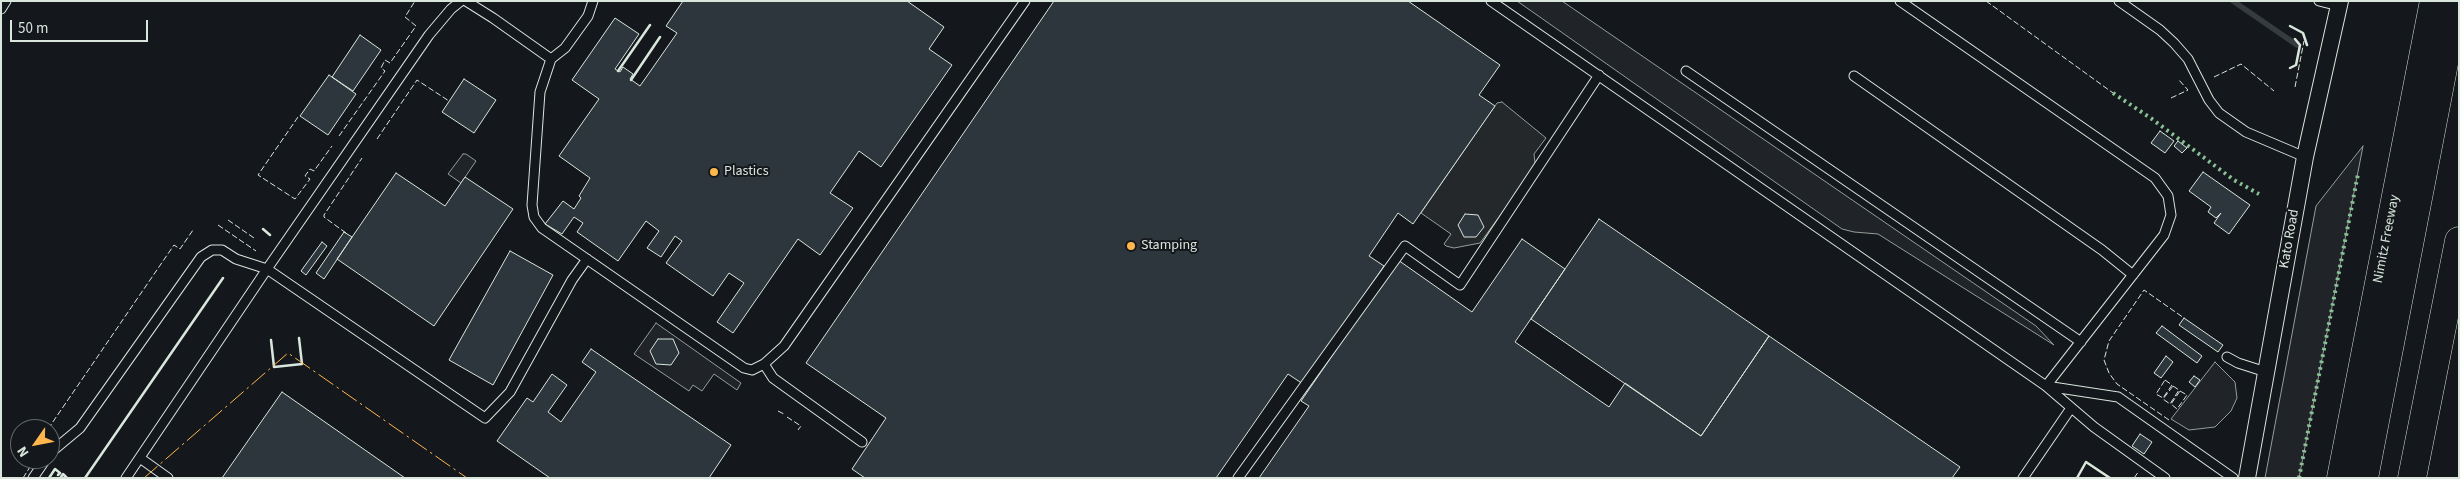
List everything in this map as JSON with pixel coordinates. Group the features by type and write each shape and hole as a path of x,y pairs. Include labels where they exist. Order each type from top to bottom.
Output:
{"highway":[{"name":"Nimitz Freeway","path":"2341,478 2434,1"},
{"path":"2364,478 2456,1"},
{"path":"2412,478 2459,241"}],"street":[{"name":"Kato Road","path":"2247,478 2305,157 2340,4"}],"lane":[{"path":"1,9 6,1"},
{"path":"126,478 266,269 429,35 451,9 461,1"},
{"path":"466,1 494,18 551,59"},
{"path":"593,1 588,16 564,48 551,59 540,92 532,205 534,217 542,228 744,368 752,370 764,364 784,346 1025,1"},
{"path":"1491,1 2046,386 2094,427 2165,478"},
{"path":"1900,1 2155,178 2168,196 2171,214 2164,235 2046,386"},
{"path":"2119,1 2160,30 2174,43 2188,59 2209,100 2219,113 2246,132 2305,157"},
{"path":"2319,1 2340,4"},
{"path":"1686,72 2080,342"},
{"path":"1238,478 1404,246 1460,285 1599,75"},
{"path":"1854,76 2102,250 2133,275"},
{"path":"60,445 80,428 201,257 212,250 222,250 236,259 266,269 485,418 510,392 572,280 588,259"},
{"path":"2227,357 2238,363 2266,372"},
{"path":"764,364 773,378 862,442"},
{"path":"2046,386 2118,397 2233,478"},
{"path":"2023,478 2071,408"},
{"path":"140,458 168,478"}],"shaded area":[{"path":"1517,1 1562,1 2036,326 2054,345 1878,234 1842,229"},
{"path":"1502,102 1546,138 1534,154 1535,163 1526,180 1480,243 1454,248 1446,246 1444,244 1451,234 1421,213 1497,103"},
{"path":"2363,146 2299,478 2265,478 2316,206"},
{"path":"463,154 476,161 461,183 448,174"},
{"path":"656,323 741,383 737,390 714,374 702,391 693,385 689,391 634,354"},
{"path":"2215,362 2235,382 2237,398 2231,411 2215,427 2189,430 2171,419"}],"building":[{"name":"Plastics","path":"683,1 907,1 944,27 929,49 952,65 881,167 859,151 830,193 853,208 820,255 798,239 733,333 717,322 744,283 729,273 713,296 666,263 682,241 675,236 661,257 647,248 659,231 646,221 618,261 577,232 583,223 574,217 562,234 545,224 563,201 574,209 581,198 579,196 590,178 559,156 599,99 572,80 615,18 639,34 615,69 620,72 623,67 633,74 630,79 640,86 677,33 666,26"},
{"name":"Stamping","path":"1054,1 1408,1 1500,65 1479,95 1495,106 1413,224 1398,213 1369,256 1384,266 1303,384 1288,374 1216,478 865,478 852,469 886,418 806,363"},
{"path":"360,35 381,50 353,91 332,77"},
{"path":"329,75 356,94 328,135 300,116"},
{"path":"464,79 496,100 474,133 442,112"},
{"path":"2160,131 2174,141 2165,153 2151,143"},
{"path":"2178,141 2187,148 2182,153 2174,146"},
{"path":"2203,172 2250,205 2229,234 2214,223 2221,213 2216,218 2208,212 2211,207 2189,191"},
{"path":"396,173 445,206 465,177 513,209 434,326 337,259"},
{"path":"1465,214 1478,215 1484,227 1476,237 1464,237 1458,225"},
{"path":"1599,219 1769,336 1701,436 1531,319"},
{"path":"344,232 352,237 324,279 316,273"},
{"path":"1522,239 1565,269 1515,342 1609,407 1625,383 1701,436 1769,336 1960,467 1952,478 1259,478 1309,406 1301,401 1398,260 1472,312"},
{"path":"322,242 327,246 306,275 301,271"},
{"path":"510,251 553,275 493,385 449,360"},
{"path":"2184,318 2223,345 2218,352 2179,325"},
{"path":"2162,326 2202,356 2197,363 2156,333"},
{"path":"658,339 673,339 679,353 671,365 656,364 650,351"},
{"path":"591,349 731,445 709,478 550,478 497,441 527,398 533,402 552,374 567,385 548,412 561,422 596,372 582,362"},
{"path":"2166,356 2173,362 2161,378 2154,373"},
{"path":"2194,376 2200,380 2195,387 2189,382"},
{"path":"282,392 405,478 222,478"},
{"path":"2140,434 2152,442 2144,454 2132,446"}],"waterway":[{"path":"2233,1 2297,45"}],"hedge":[{"path":"2113,93 2152,119 2234,180 2259,194"},
{"path":"2299,478 2358,174"}],"fence":[{"path":"339,136 385,71 381,68 385,60 390,63 416,26 405,17 415,1"},
{"path":"1986,1 2113,93"},
{"path":"2295,87 2304,41"},
{"path":"2214,77 2241,64 2274,91"},
{"path":"2171,98 2188,90 2178,79"},
{"path":"377,139 417,80 449,101"},
{"path":"298,117 258,175 295,199 310,179 305,176 310,169 314,171 332,146"},
{"path":"346,233 324,217 324,215 362,158"},
{"path":"228,220 254,238"},
{"path":"218,225 256,251"},
{"path":"55,419 174,245 180,249 193,230"},
{"path":"2169,420 2117,384 2109,373 2104,360 2109,341 2144,290 2184,318"},
{"path":"2165,380 2172,385 2163,398 2156,394 2165,380"},
{"path":"2173,386 2179,390 2170,404 2163,399 2173,386"},
{"path":"2180,391 2187,395 2177,409 2171,404 2180,391"},
{"path":"778,411 784,414"},
{"path":"787,417 801,426 798,430"},
{"path":"23,478 29,469"},
{"path":"2134,478 2139,471"}],"wall":[{"path":"618,71 650,25"},
{"path":"2290,26 2303,33 2307,45"},
{"path":"631,80 660,37"},
{"path":"2290,68 2296,65 2300,45 2295,39"},
{"path":"263,229 270,235"},
{"path":"85,478 223,278"},
{"path":"271,340 274,367 302,364 299,338"},
{"path":"2077,478 2086,462 2110,478"},
{"path":"49,478 55,469 60,473 58,475"},
{"path":"61,477 63,474 67,478"}],"power":[{"path":"144,478 288,353 467,478"}],"place":[{"name":"Plastics","path":"714,172"},
{"name":"Stamping","path":"1131,246"}]}
